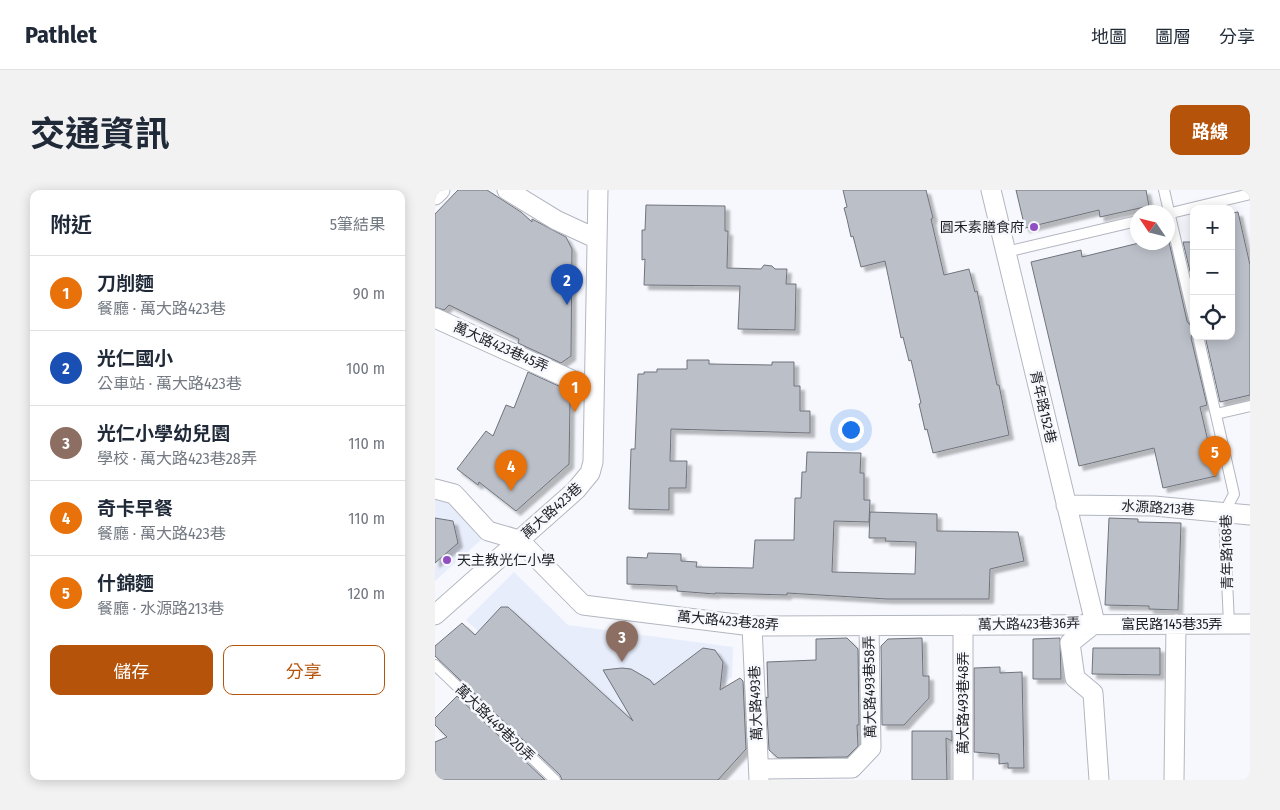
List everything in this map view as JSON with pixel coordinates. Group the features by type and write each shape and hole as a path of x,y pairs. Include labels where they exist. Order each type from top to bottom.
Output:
{"street":[{"path":"435,195 440,190"},
{"path":"507,190 556,220 597,239"},
{"name":"萬大路423巷","path":"435,616 583,483 589,473 593,462 598,190"},
{"name":"青年路152巷","path":"991,190 1095,623"},
{"name":"萬大路423巷45弄","path":"435,318 594,390"},
{"path":"435,489 454,494 489,531 519,540"},
{"name":"水源路213巷","path":"1066,505 1154,506 1250,515"},
{"name":"萬大路423巷28弄","path":"519,540 583,604 753,626 963,625"},
{"path":"1095,623 1070,643 1075,678 1093,693 1099,780"},
{"name":"富民路145巷35弄","path":"1095,623 1250,624"},
{"name":"萬大路423巷36弄","path":"963,625 1095,623"},
{"path":"1174,780 1176,624"},
{"name":"萬大路493巷48弄","path":"963,625 963,780"},
{"name":"萬大路493巷","path":"753,626 757,776"},
{"name":"萬大路493巷58弄","path":"757,776 852,768 871,748 869,626"}],"lane":[{"path":"1164,190 1167,205"},
{"path":"1175,211 1247,193"},
{"path":"1006,252 1130,223"},
{"path":"1175,238 1190,302"},
{"name":"青年路168巷","path":"1199,340 1234,494 1224,513 1229,624"},
{"path":"1215,414 1250,406"},
{"name":"萬大路449巷20弄","path":"435,665 555,780"}],"shaded area":[{"name":"天主教光仁小學","path":"435,498 450,501 482,539 435,581"},
{"path":"514,572 568,625 733,647 732,677 625,756 568,716 466,620"}],"building":[{"path":"458,190 487,190 521,212 532,222 532,219 566,237 572,249 571,356 561,363 518,343 519,339 449,305 444,310 435,307 435,214"},
{"path":"843,190 926,190 944,275 969,269 975,292 977,291 1009,435 933,453 927,429 925,430 911,360 909,361 903,337 901,338 885,261 861,267 844,208 847,207"},
{"path":"1016,190 1146,190 1149,205 1130,205 1130,210 1100,217 1099,210 1025,228"},
{"path":"646,205 725,206 725,231 728,231 727,268 761,269 764,265 772,266 775,269 787,269 786,284 796,284 795,330 738,329 740,286 644,285 645,259 642,260 642,230 645,230"},
{"path":"1235,212 1238,212 1250,265 1250,395 1220,402 1206,340 1235,340"},
{"path":"1183,242 1190,242 1190,271"},
{"path":"1130,245 1130,250 1171,250 1187,321 1190,324 1190,340 1207,405 1200,407 1216,476 1163,488 1154,448 1079,466 1031,262 1081,250 1082,257"},
{"path":"687,360 709,360 709,364 772,365 772,362 794,362 794,386 800,386 800,411 810,411 810,433 671,429 670,461 687,461 686,488 669,488 669,510 629,509 631,449 635,449 638,374 657,372 657,369 687,369"},
{"path":"528,372 563,388 570,402 569,464 516,511 479,482 478,485 457,469 486,431 493,436 506,405 514,408"},
{"path":"807,452 861,453 860,473 864,473 864,500 870,500 869,522 834,521 832,572 915,574 916,542 885,541 886,538 869,538 870,512 937,514 937,531 1018,532 1024,561 990,569 989,599 887,599 787,593 787,595 715,594 677,591 677,586 627,584 627,557 647,558 648,553 681,554 681,561 697,562 696,567 753,568 755,540 794,540 795,498 801,498 802,472 806,472"},
{"path":"435,518 453,521 458,543 435,563"},
{"path":"1109,518 1138,519 1138,522 1181,523 1178,610 1149,609 1149,606 1105,605"},
{"path":"501,607 508,607 633,721 603,670 631,669 650,680 654,685 703,648 715,650 723,662 720,690 740,678 743,681 746,749 718,780 562,780 560,775 435,656 435,646 462,623 475,635"},
{"path":"847,638 858,649 858,746 847,757 778,758 769,750 766,697 768,698 767,662 816,660 816,639"},
{"path":"922,638 923,676 929,676 929,698 904,725 882,725 881,646 888,639"},
{"path":"1060,638 1061,679 1033,679 1033,639"},
{"path":"1093,648 1160,648 1160,675 1092,674"},
{"path":"1000,667 1000,673 1022,672 1024,768 1008,768 1008,763 999,764 999,754 974,752 974,668"},
{"path":"457,696 545,780 435,780 435,742 447,737 435,725 435,718"},
{"path":"912,731 952,731 952,741 946,738 947,780 912,780"}],"place":[{"name":"圓禾素膳食府","path":"1034,227"},
{"name":"光仁國小","path":"567,305"},
{"name":"刀削麵","path":"575,412"},
{"name":"什錦麵","path":"1215,477"},
{"name":"奇卡早餐","path":"511,491"},
{"name":"天主教光仁小學","path":"447,560"},
{"name":"光仁小學幼兒園","path":"622,662"}]}
